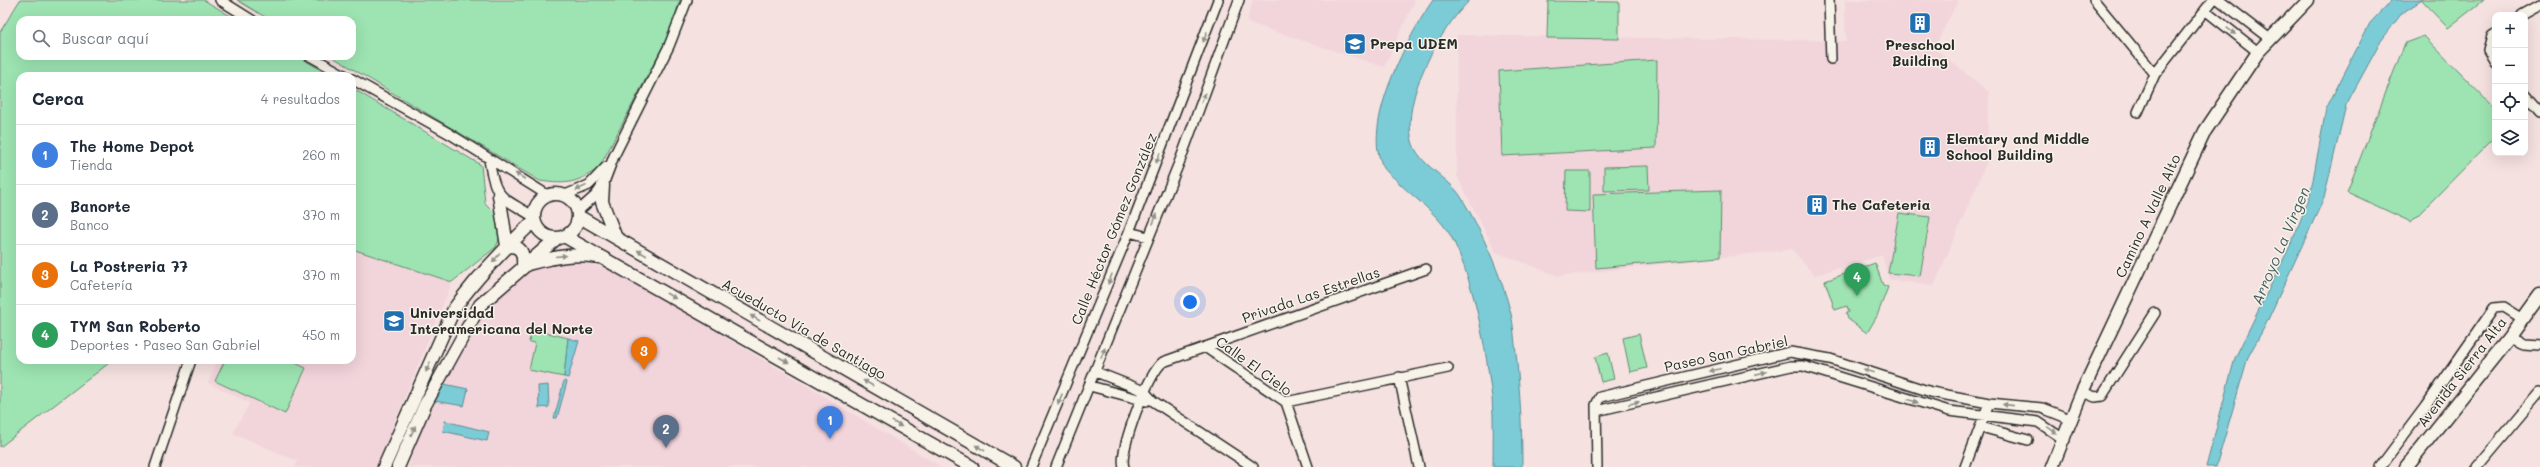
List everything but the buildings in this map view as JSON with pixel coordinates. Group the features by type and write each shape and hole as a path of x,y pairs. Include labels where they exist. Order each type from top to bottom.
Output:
{"street":[{"path":"220,0 246,16"},
{"path":"398,467 425,405 477,311 495,290 523,265 574,227 578,214 596,195 603,185 614,156 669,46 688,0"},
{"name":"Calle Héctor Gómez González","path":"1031,467 1129,232 1218,0"},
{"path":"1056,467 1096,372 1148,237 1181,158 1239,0"},
{"path":"1829,0 1831,59"},
{"path":"2094,0 2155,74"},
{"path":"2138,112 2155,74 2214,0"},
{"path":"2219,0 2270,39"},
{"name":"Camino A Valle Alto","path":"2052,467 2065,440 2082,392 2205,131 2258,52 2308,0"},
{"path":"2527,12 2540,5"},
{"path":"2205,10 2258,52"},
{"path":"2492,36 2488,50 2492,57"},
{"path":"317,60 339,72"},
{"path":"356,81 450,134 489,159 505,167 549,196 563,196 589,185 600,175 614,156"},
{"path":"2528,98 2540,112"},
{"path":"489,159 493,184 499,195 507,246"},
{"path":"603,185 602,202 616,238"},
{"path":"499,195 534,219 545,235 560,237 605,258 972,467"},
{"path":"384,467 454,309 467,291 507,246 534,219 538,204 549,196"},
{"path":"563,196 573,204 578,214"},
{"name":"Acueducto Vía de Santiago","path":"578,214 616,238 1014,467"},
{"path":"1129,232 1148,237"},
{"path":"507,246 515,245 519,248 524,257 523,265"},
{"path":"523,265 553,257 587,255 605,258"},
{"name":"Privada Las Estrellas","path":"1205,347 1426,269"},
{"name":"Avenida Sierra Alta","path":"2406,467 2523,319 2538,303"},
{"path":"2380,467 2425,407 2494,308 2504,307 2523,319"},
{"path":"2082,392 2095,397 2102,396 2155,313"},
{"path":"2509,338 2524,344 2540,344"},
{"name":"Calle El Cielo","path":"1124,467 1124,452 1140,402 1144,391 1158,365 1205,347 1286,402 1308,467"},
{"path":"1790,352 1791,366"},
{"name":"Paseo San Gabriel","path":"1598,467 1596,412 1598,400 1603,396 1790,352 1830,359 1932,392 1988,403 2042,408 2072,420"},
{"path":"155,467 190,364"},
{"name":"Paseo San Gabriel","path":"1596,412 1791,366 1823,370 1949,411 2038,422 2065,440"},
{"path":"1286,402 1448,368"},
{"path":"1096,372 1123,384 1144,391 1153,401 1253,467"},
{"path":"1699,374 1702,387"},
{"path":"1400,377 1419,467"},
{"path":"1891,393 1896,380"},
{"path":"1120,395 1123,384"},
{"path":"1090,386 1140,402 1153,401"},
{"path":"2477,467 2540,392"},
{"path":"1965,467 1986,415 1988,403"},
{"path":"2038,422 2042,408"},
{"path":"1981,427 2028,440"}],"shaded area":[{"name":"Prepa UDEM","path":"1253,0 1415,0 1384,67 1247,22"},
{"path":"1845,0 1958,0 1934,48 1989,92 1986,163 1934,286 1889,279 1882,255 1814,275 1792,249 1559,276 1496,252 1457,176 1457,35 1846,41"},
{"name":"Universidad Interamericana del Norte","path":"356,250 452,282 376,467 295,467 298,461 233,433 250,403 208,383 216,364 356,364"},
{"path":"579,260 610,270 649,291 941,467 409,467 423,422 452,365 490,303 523,275 545,264"}],"green space":[{"path":"20,0 204,0 230,16 16,16 16,60 305,60 324,72 16,72 16,364 108,364 0,447 0,32"},
{"path":"237,0 680,0 670,33 599,168 578,180 565,183 540,181 338,60 356,60 356,16 263,16"},
{"path":"2421,0 2484,0 2448,28"},
{"path":"1548,1 1619,2 1619,39 1547,38"},
{"path":"2424,36 2492,106 2492,140 2411,222 2347,192 2405,43"},
{"path":"1657,60 1656,148 1502,156 1499,71"},
{"path":"356,90 481,165 485,203 497,215 501,235 496,247 452,282 356,250"},
{"path":"1648,166 1649,190 1604,191 1604,167"},
{"path":"1566,171 1590,171 1590,212 1565,211"},
{"path":"1721,190 1720,257 1596,268 1593,194"},
{"path":"1899,213 1930,217 1920,276 1888,273"},
{"path":"1875,263 1883,285 1888,287 1877,316 1867,333 1848,319 1846,313 1849,312 1847,306 1835,310 1825,281"},
{"path":"532,329 568,338 564,377 529,370 535,343 529,342"},
{"path":"1639,334 1647,368 1630,372 1623,338"},
{"path":"1608,353 1614,379 1601,382 1595,357"},
{"path":"223,364 298,364 306,368 285,414 215,381"}],"water":[{"path":"1433,0 1470,0 1447,28 1426,65 1412,105 1410,124 1412,141 1420,157 1449,183 1461,197 1483,238 1502,285 1511,314 1513,328 1520,395 1522,467 1493,467 1493,406 1483,339 1474,298 1454,242 1437,217 1385,170 1378,150 1378,129 1382,106 1390,82 1412,35"},
{"path":"2392,0 2422,0 2402,13 2381,41 2346,105 2324,198 2265,326 2248,357 2216,467 2206,467 2235,358 2292,242 2310,196 2326,109 2370,23"},
{"path":"568,338 579,341 568,378 564,377"},
{"path":"564,381 567,382 557,418 554,418"},
{"path":"444,384 468,389 464,406 435,401"},
{"path":"548,385 549,407 539,408 538,386"},
{"path":"445,421 489,432 487,441 443,431"}],"place":[{"name":"Preschool Building","path":"1920,23"},
{"name":"Prepa UDEM","path":"1355,44"},
{"name":"Elemtary and Middle School Building","path":"1930,147"},
{"name":"The Cafeteria","path":"1817,205"},
{"name":"TYM San Roberto","path":"1857,296"},
{"name":"Universidad Interamericana del Norte","path":"394,321"},
{"name":"La Postreria 77","path":"644,370"},
{"name":"The Home Depot","path":"830,439"},
{"name":"Banorte","path":"666,448"}],"water label":[{"name":"Arroyo La Virgen","path":"2281,246"}]}
